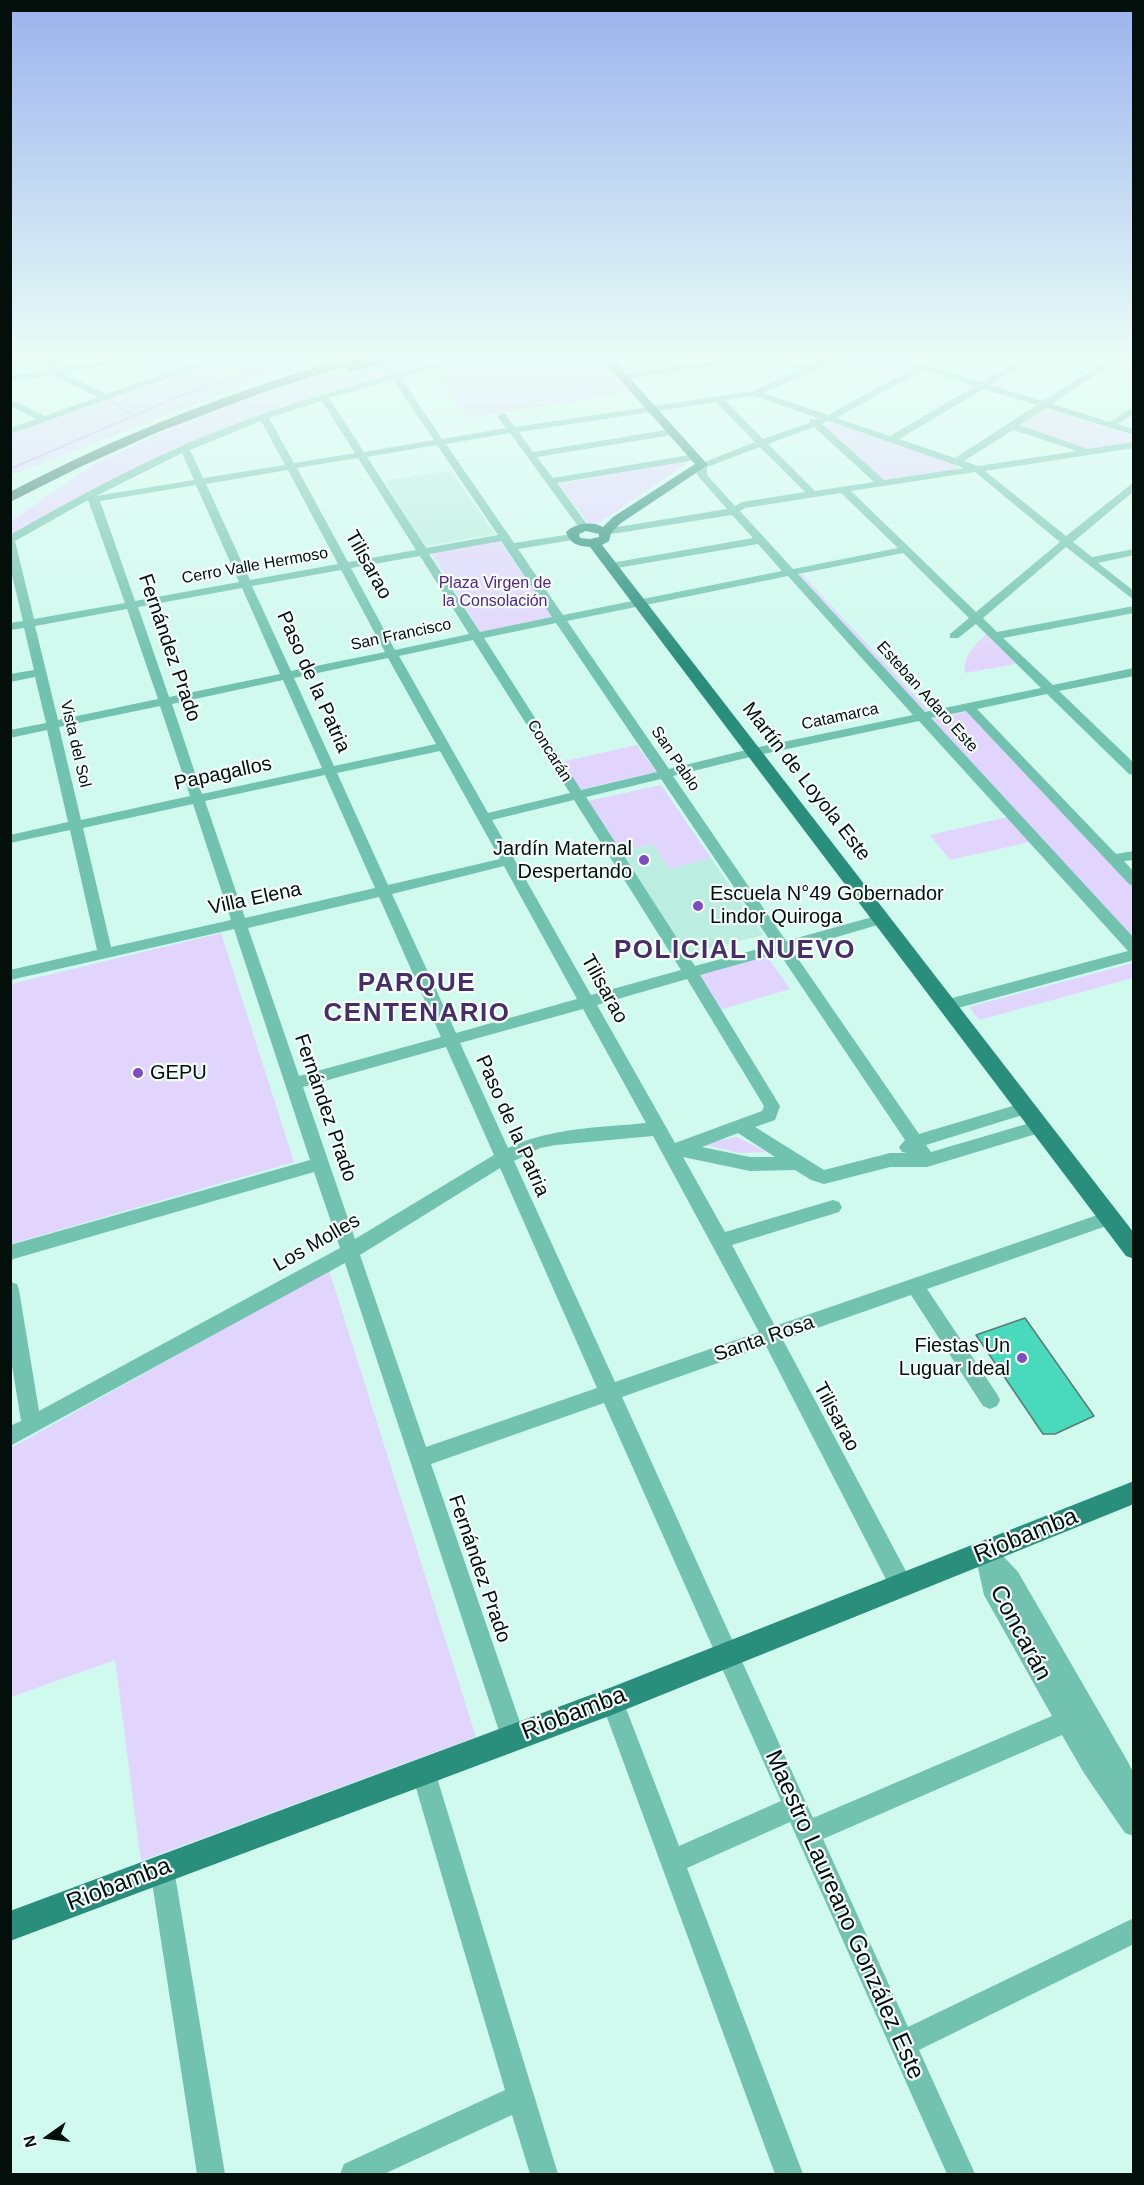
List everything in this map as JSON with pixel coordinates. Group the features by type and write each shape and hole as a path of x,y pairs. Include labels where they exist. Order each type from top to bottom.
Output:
{"highway":[{"path":"21,476 72,458"},
{"path":"10,490 81,458"},
{"path":"10,498 86,458"},
{"path":"25,506 93,458"}],"main road":[{"name":"Esteban Adaro Este","path":"695,458 698,461"},
{"path":"597,529 603,540 583,543 572,537 575,530 597,529 617,520 698,461"},
{"name":"Martín de Loyola Este","path":"594,543 1134,1250"},
{"name":"Riobamba","path":"10,1926 612,1701 901,1585 1132,1497"}],"street":[{"path":"10,541 168,458"},
{"name":"Paso de la Patria","path":"189,458 726,1656"},
{"name":"Tilisarao","path":"286,458 392,654 658,1129 675,1150 770,1337 901,1585"},
{"path":"92,498 337,458"},
{"name":"Concarán","path":"363,458 691,973 772,1106 768,1115 740,1126"},
{"name":"San Pablo","path":"451,458 927,1160"},
{"path":"533,458 550,481 597,529 1046,458"},
{"path":"550,481 708,458"},
{"path":"776,458 812,494"},
{"path":"857,458 881,483"},
{"path":"951,458 977,469 1134,597"},
{"name":"Esteban Adaro Este","path":"698,461 702,475 738,508 929,715 1134,948"},
{"path":"954,636 1134,484"},
{"path":"843,489 1134,771"},
{"name":"Fernández Prado","path":"92,498 165,702 513,1737"},
{"name":"Esteban Adaro Este","path":"738,508 760,540 795,571"},
{"name":"Cerro Valle Hermoso","path":"10,627 423,552 572,537"},
{"path":"611,566 760,540"},
{"name":"Vista del Sol","path":"10,541 105,954"},
{"name":"San Francisco","path":"10,734 639,602 904,550"},
{"path":"1090,561 1134,552"},
{"path":"994,636 1134,609"},
{"path":"10,678 41,672"},
{"name":"Catamarca","path":"485,818 754,752 1048,689 1131,675"},
{"name":"Esteban Adaro Este","path":"968,706 1134,881"},
{"name":"Papagallos","path":"10,839 444,746"},
{"path":"1113,859 1134,855"},
{"name":"Villa Elena","path":"10,975 508,861"},
{"path":"293,1084 883,919"},
{"path":"947,1005 1134,955"},
{"path":"890,1160 915,1142 1026,1108"},
{"path":"675,1150 740,1126 824,1177 890,1160 927,1160 1040,1126"},
{"name":"Los Molles","path":"10,1437 349,1252 503,1158 537,1142 556,1138 658,1129"},
{"path":"675,1150 750,1164 799,1163"},
{"path":"10,1254 320,1164"},
{"path":"721,1241 833,1207"},
{"name":"Santa Rosa","path":"418,1459 1109,1218"},
{"path":"915,1286 990,1400"},
{"path":"10,1290 32,1426"},
{"name":"Concarán","path":"986,1553 992,1587 1092,1766 1130,1810"},
{"name":"Concarán","path":"986,1553 1010,1580 1120,1770 1130,1810"},
{"name":"Maestro Laureano González Este","path":"726,1656 962,2175"},
{"path":"612,1701 789,2175"},
{"path":"807,1833 1068,1721"},
{"path":"423,1772 544,2175"},
{"path":"672,1862 795,1807"},
{"path":"162,1869 210,2175"},
{"path":"902,2044 1134,1930"},
{"path":"354,2175 520,2097"}],"shaded area":[{"path":"451,470 495,534 424,547 385,481"},
{"name":"Escuela N°49 Gobernador Lindor Quiroga","path":"653,844 669,869 711,858 763,935 683,955 619,852"}],"green space":[{"path":"11,458 56,458 11,475"},
{"path":"107,458 169,458 11,537 11,521"},
{"path":"858,458 938,458 956,464 957,469 883,480"},
{"path":"683,461 686,464 596,525 589,524 559,484"},
{"name":"Plaza Virgen de la Consolación","path":"499,540 553,618 481,633 431,553"},
{"path":"802,574 928,710 923,711 797,575"},
{"path":"986,634 1016,664 965,673 968,656"},
{"path":"968,711 1133,887 1133,943 931,719"},
{"path":"637,745 656,772 578,790 561,762"},
{"path":"661,785 711,858 669,869 653,844 619,852 588,801"},
{"path":"1008,817 1030,842 950,860 930,835"},
{"name":"GEPU","path":"221,933 294,1162 11,1244 11,984"},
{"path":"767,956 790,989 719,1010 697,975"},
{"path":"1133,963 1133,978 979,1020 969,1007"},
{"path":"737,1137 766,1152 739,1153 701,1144"},
{"path":"329,1270 476,1737 141,1861 115,1660 11,1697 11,1448"}],"building":[{"name":"Fiestas Un Luguar Ideal","path":"1025,1318 1094,1416 1055,1434 1043,1434 976,1335"}],"waterway":[{"path":"10,469 36,458"}],"place":[{"name":"Jardín Maternal Despertando","path":"644,860"},
{"name":"Escuela N°49 Gobernador Lindor Quiroga","path":"698,906"},
{"name":"GEPU","path":"138,1073"},
{"name":"Fiestas Un Luguar Ideal","path":"1022,1358"}],"district":[{"name":"POLICIAL NUEVO","path":"735,951"},
{"name":"PARQUE CENTENARIO","path":"417,999"}]}
